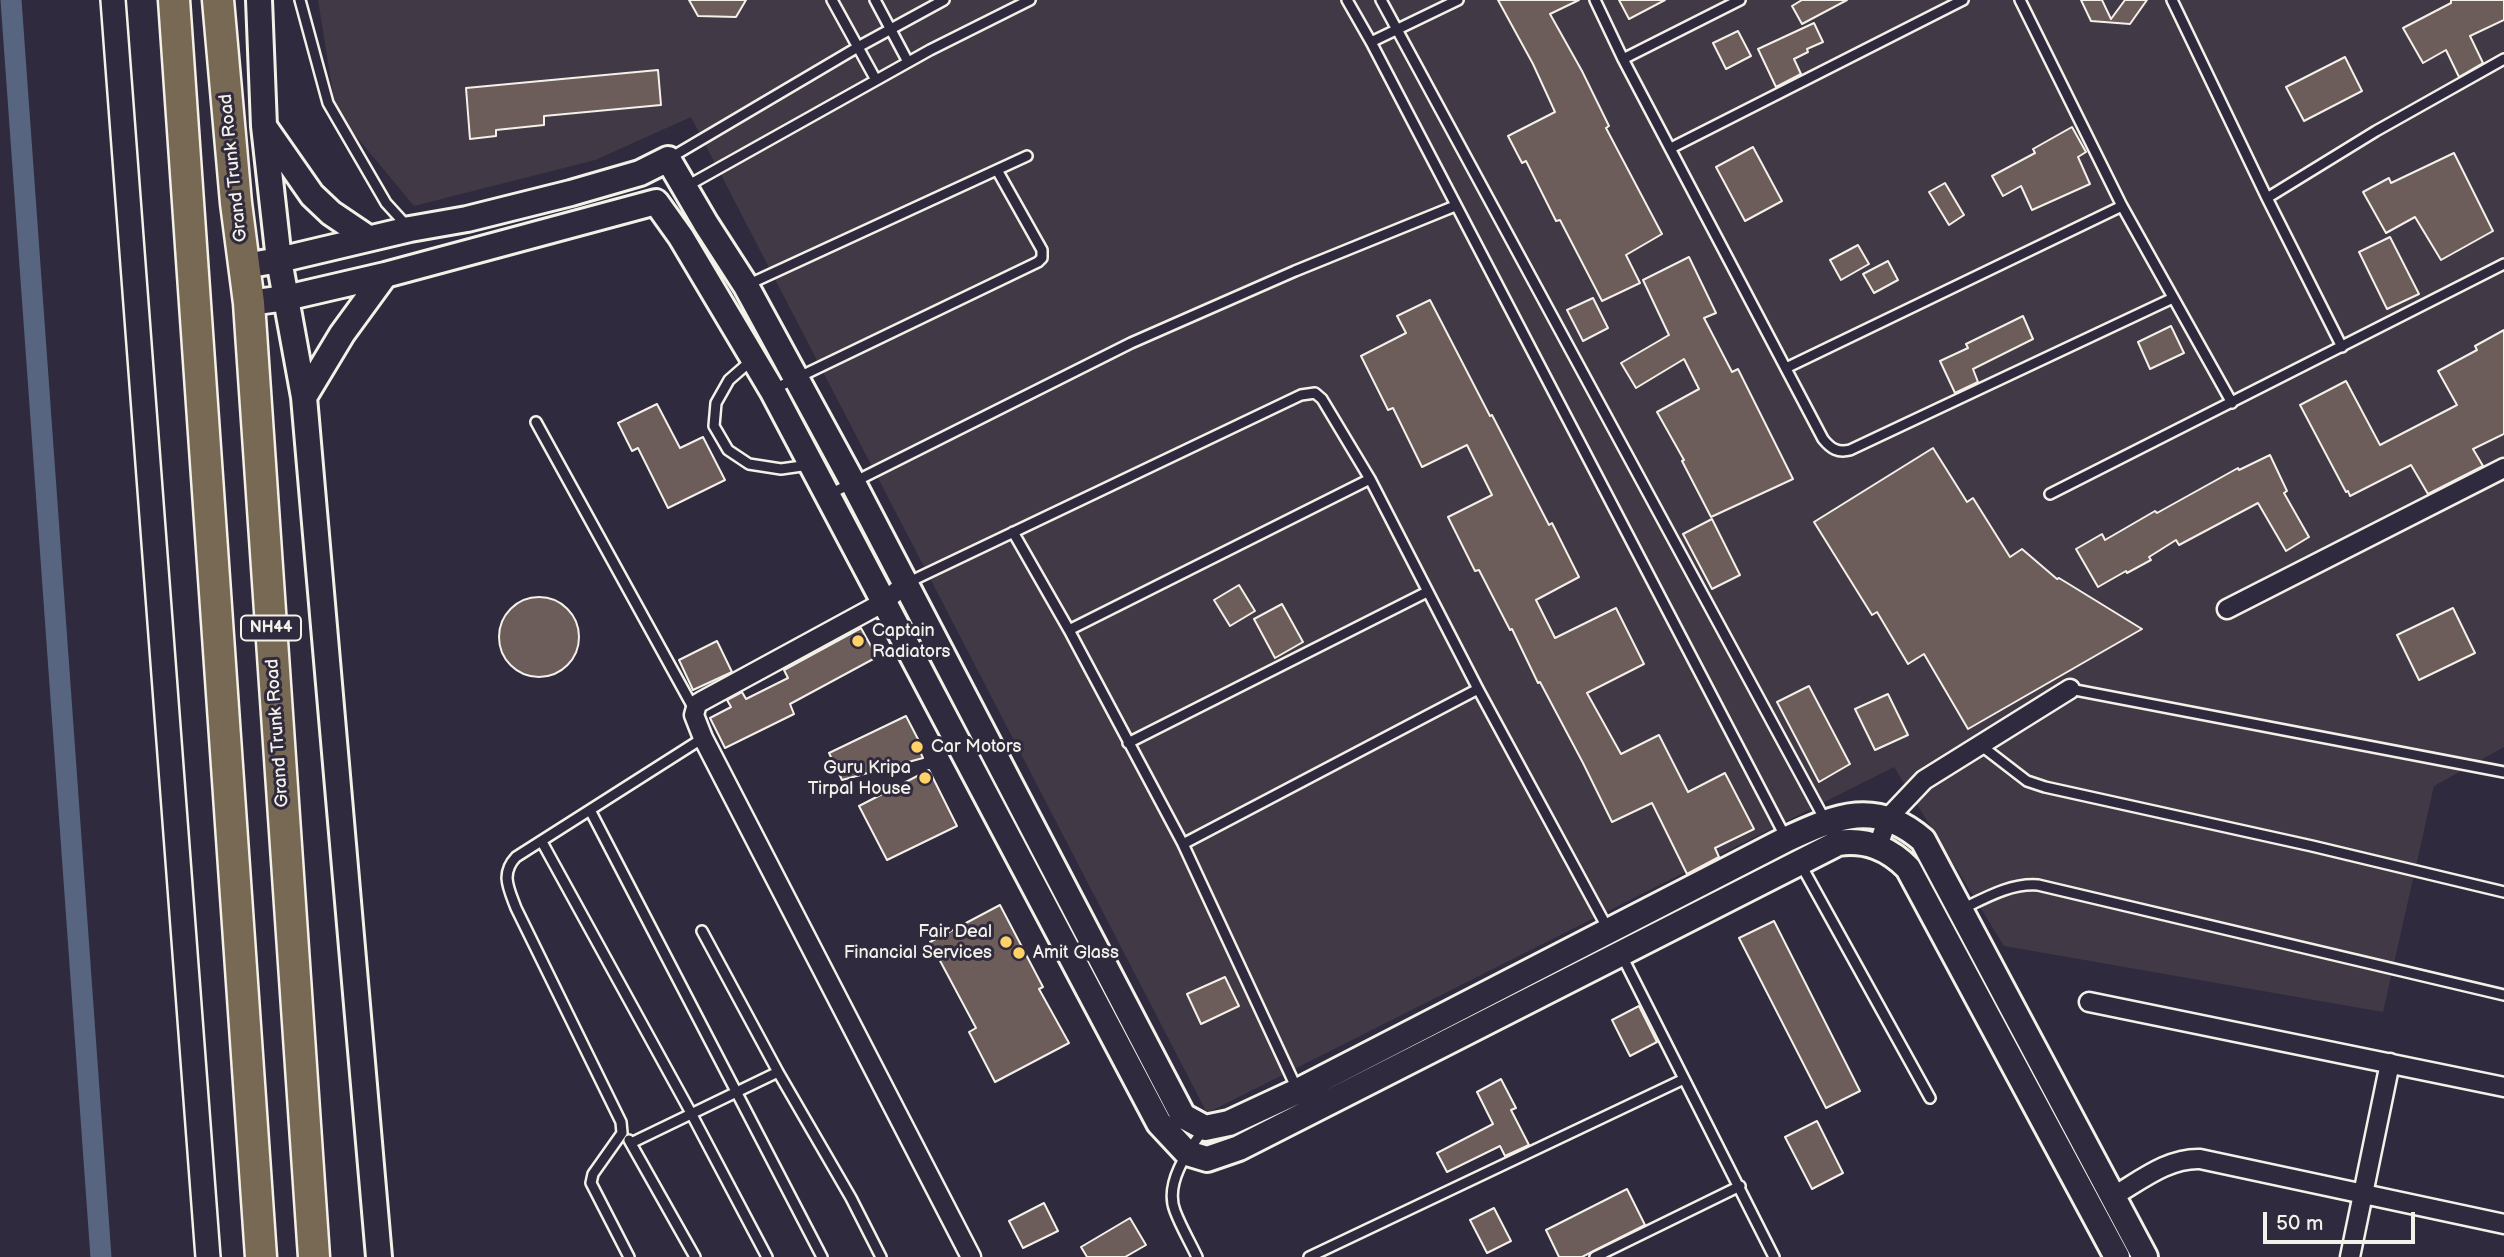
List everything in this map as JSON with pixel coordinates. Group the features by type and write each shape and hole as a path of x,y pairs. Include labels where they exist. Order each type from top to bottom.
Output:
{"highway":[{"name":"NH44","path":"174,0 261,1257"},
{"name":"Grand Trunk Road","path":"218,0 234,190 249,303 314,1257"}],"main road":[{"path":"259,0 264,126 279,260 304,397 379,1257"},
{"path":"264,126 312,195 331,213 368,238"},
{"path":"245,266 467,219 640,173 668,159 746,286 853,483 1183,1116 1205,1128 1229,1124 1298,1091 1787,839 1832,832 1878,846 1896,856 1908,868 2117,1257"},
{"path":"640,173 772,390 1159,1123 1187,1153 1207,1159 1239,1148 1800,862 1832,832 1862,813 1888,818 1908,827 1923,841 2146,1257"},
{"path":"249,303 286,298 384,275 656,202 684,188"},
{"path":"304,397 342,334 384,275"}],"street":[{"path":"113,0 208,1257"},
{"path":"2227,609 2504,468"},
{"path":"904,585 884,603 702,701 694,709 697,725 971,1257"},
{"path":"1878,846 1888,818 1924,780 2070,688"},
{"path":"2089,1002 2504,1087"},
{"path":"2350,1257 2390,1063"},
{"path":"2112,1196 2170,1163 2183,1158 2200,1158 2504,1224"}],"lane":[{"path":"300,0 328,103 386,203 410,229"},
{"path":"832,0 876,80"},
{"path":"875,0 908,62"},
{"path":"668,159 858,47 944,0"},
{"path":"684,188 908,62 1030,0"},
{"path":"1347,0 1787,839 1930,1098"},
{"path":"1381,0 1832,832"},
{"path":"1371,42 1458,0"},
{"path":"1595,0 1623,59 1829,447 1840,452 1850,450 2173,298"},
{"path":"1623,59 1740,0"},
{"path":"1671,148 1963,0"},
{"path":"2020,0 2122,206 2232,403"},
{"path":"2172,0 2342,347"},
{"path":"2267,198 2376,131 2504,59"},
{"path":"746,286 1027,156"},
{"path":"772,390 1038,262 1042,258 1042,250 997,170"},
{"path":"828,496 1131,343 1295,271 1455,206"},
{"path":"1786,368 2122,206"},
{"path":"2050,494 2504,264"},
{"path":"753,359 729,380 716,403 714,426 728,450 749,464 781,469 811,464"},
{"path":"904,585 1308,393 1314,393 1322,399 1370,479 1478,689 1609,930 1774,1257"},
{"path":"536,422 694,709"},
{"path":"1069,630 1370,479"},
{"path":"1013,533 1069,630 1182,844 1298,1091"},
{"path":"1128,743 1427,592"},
{"path":"2070,688 2504,772"},
{"path":"1182,844 1478,689"},
{"path":"695,1257 623,1128 507,884 506,873 509,864 516,857 704,738"},
{"path":"1979,744 2021,777 2045,787 2504,892"},
{"path":"590,810 822,1257"},
{"path":"542,842 767,1257"},
{"path":"1959,910 2011,887 2023,884 2038,885 2504,995"},
{"path":"702,931 881,1257"},
{"path":"631,1143 778,1072"},
{"path":"1309,1257 1684,1079"},
{"path":"623,1128 620,1137 593,1174 591,1183 629,1257"},
{"path":"1198,1257 1174,1209 1172,1197 1174,1182 1187,1153 1205,1128"},
{"path":"1595,1257 1740,1186"}],"shaded area":[{"path":"318,0 2504,0 2504,747 2434,786 2383,1012 2004,946 1894,767 1207,1113 691,117 595,160 414,206 336,112"}],"building":[{"path":"689,0 746,0 736,17 698,16"},
{"path":"1498,0 1579,0 1550,14 1582,71 1609,126 1606,128 1662,234 1626,255 1640,283 1602,301 1560,220 1556,221 1526,161 1522,163 1508,136 1555,112 1533,64"},
{"path":"1619,0 1665,0 1629,19"},
{"path":"1802,0 1847,0 1802,24 1792,6"},
{"path":"2081,0 2102,0 2111,19 2125,0 2147,0 2130,24 2091,21"},
{"path":"2451,0 2504,0 2504,20 2470,36 2483,63 2459,77 2446,50 2423,63 2403,28 2451,3"},
{"path":"1814,23 1823,42 1794,59 1801,74 1776,87 1758,49"},
{"path":"1738,31 1751,56 1726,69 1713,43"},
{"path":"2345,57 2362,91 2304,121 2286,87"},
{"path":"658,70 661,105 544,116 544,125 496,130 496,136 470,139 466,88"},
{"path":"2072,127 2086,152 2078,157 2090,184 2032,210 2021,186 2003,196 1992,176 2035,153 2033,149"},
{"path":"1753,147 1782,201 1745,221 1716,167"},
{"path":"2454,153 2493,231 2441,260 2415,217 2386,233 2363,192 2389,178 2391,183"},
{"path":"1945,183 1964,215 1949,225 1929,192"},
{"path":"2390,237 2419,294 2387,309 2359,252"},
{"path":"1858,245 1869,264 1841,280 1830,260"},
{"path":"1689,257 1716,313 1704,318 1732,372 1738,369 1793,479 1711,517 1657,412 1699,389 1684,359 1636,388 1621,363 1669,335 1643,280"},
{"path":"1888,261 1898,280 1874,293 1863,274"},
{"path":"1593,298 1608,328 1583,341 1567,310"},
{"path":"1430,300 1490,416 1492,415 1549,525 1552,523 1579,577 1536,600 1555,638 1616,608 1644,664 1587,693 1621,754 1659,735 1688,792 1725,773 1754,829 1715,848 1719,857 1687,874 1652,803 1612,822 1512,629 1510,630 1479,570 1475,571 1448,517 1492,495 1467,445 1422,467 1393,408 1388,410 1361,356 1406,333 1397,316"},
{"path":"2023,316 2033,339 1973,369 1978,382 1955,393 1940,361 1968,348 1966,344"},
{"path":"2171,326 2184,353 2150,369 2138,342"},
{"path":"2504,330 2504,434 2473,449 2483,466 2428,494 2411,465 2350,496 2300,405 2346,381 2380,445 2457,405 2438,371 2477,350 2475,346"},
{"path":"657,404 680,448 703,437 725,480 668,508 638,448 632,451 618,423"},
{"path":"1933,448 1967,502 1973,498 2010,557 2022,549 2057,579 2142,629 1968,729 1924,654 1908,664 1877,612 1872,615 1814,522"},
{"path":"2270,455 2287,491 2284,493 2309,537 2286,551 2258,503 2179,545 2176,540 2149,557 2151,560 2098,587 2076,549 2102,534 2105,540 2238,468 2239,470"},
{"path":"1712,519 1740,575 1712,589 1683,534"},
{"path":"1239,585 1255,611 1230,626 1214,600"},
{"path":"539,597 554,600 567,609 576,622 579,637 576,652 567,665 554,674 539,677 524,674 511,665 502,652 499,637 502,622 511,609 524,600"},
{"path":"1282,604 1303,642 1275,658 1254,619"},
{"path":"2453,608 2475,653 2419,680 2397,635"},
{"path":"861,628 877,657 790,704 794,714 725,748 710,718 731,707 727,700 742,692 746,699 788,678 784,670"},
{"path":"717,641 732,672 693,690 679,660"},
{"path":"1809,686 1850,764 1819,782 1777,702"},
{"path":"1888,694 1908,735 1875,750 1855,709"},
{"path":"906,716 919,741 916,743 923,758 842,780 829,753"},
{"path":"929,770 957,826 887,860 859,806"},
{"path":"1000,905 1043,987 1039,989 1069,1043 995,1082 969,1032 976,1028 930,942"},
{"path":"1774,921 1860,1091 1826,1108 1739,938"},
{"path":"1225,977 1239,1006 1201,1024 1187,994"},
{"path":"1639,1006 1657,1042 1630,1056 1612,1020"},
{"path":"1501,1079 1516,1108 1511,1110 1529,1145 1505,1156 1500,1146 1447,1172 1437,1153 1493,1124 1477,1092"},
{"path":"1817,1121 1843,1173 1812,1189 1785,1137"},
{"path":"1627,1189 1645,1225 1582,1257 1559,1257 1546,1230"},
{"path":"1044,1203 1058,1231 1023,1248 1009,1221"},
{"path":"1494,1208 1511,1241 1487,1253 1470,1220"},
{"path":"1130,1218 1146,1245 1125,1257 1087,1257 1081,1247"}],"waterway":[{"path":"11,0 101,1257"}],"place":[{"name":"Captain Radiators","path":"858,641"},
{"name":"Car Motors","path":"917,747"},
{"name":"Guru Kripa Tirpal House","path":"925,778"},
{"name":"Fair Deal Financial Services","path":"1006,942"},
{"name":"Amit Glass","path":"1019,953"}]}
